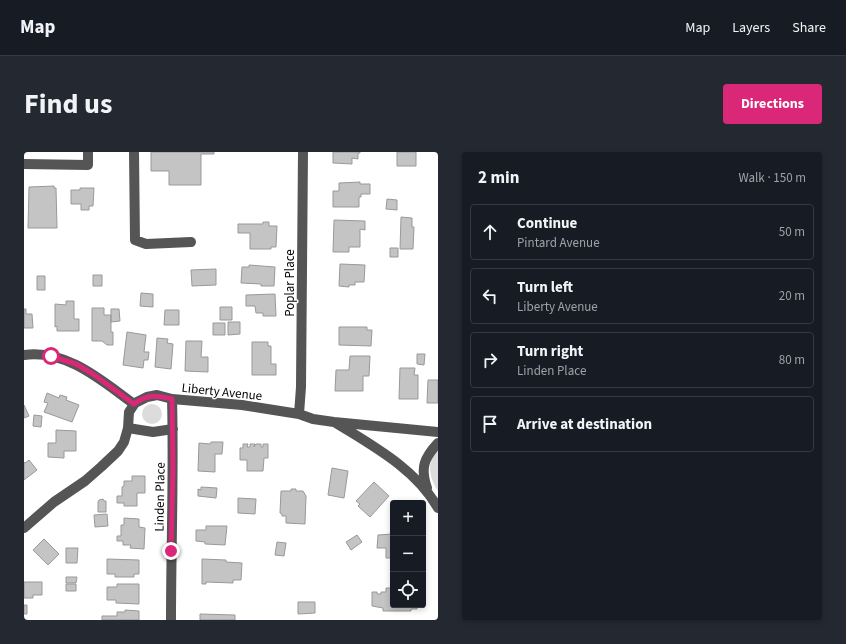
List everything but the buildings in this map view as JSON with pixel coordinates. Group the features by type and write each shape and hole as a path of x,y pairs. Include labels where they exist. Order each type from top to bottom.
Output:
{"street":[{"path":"24,164 88,165 88,152"},
{"path":"134,152 135,240 146,244 191,242"},
{"name":"Poplar Place","path":"299,414 301,386 303,152"},
{"path":"24,355 51,356 76,364 93,374 134,404 129,412 128,428 124,442 118,451 90,476 54,502 24,528"},
{"name":"Liberty Avenue","path":"134,404 147,397 157,395 172,399 242,405 299,414 334,422 438,432"},
{"name":"Linden Place","path":"171,620 172,399"},
{"name":"Liberty Avenue","path":"334,422 382,452 410,474 428,491 437,504"},
{"path":"128,428 153,432 173,429"},
{"name":"Liberty Avenue","path":"428,491 423,477 424,464 430,452 438,443"}],"shaded area":[{"path":"152,404 159,407 162,414 159,421 152,424 145,421 142,414 145,407"},
{"path":"438,450 438,491 431,475 430,465"}],"route":[{"path":"51,356 76,364 93,374 134,404 147,397 157,395 172,399 173,467 171,551"}]}
